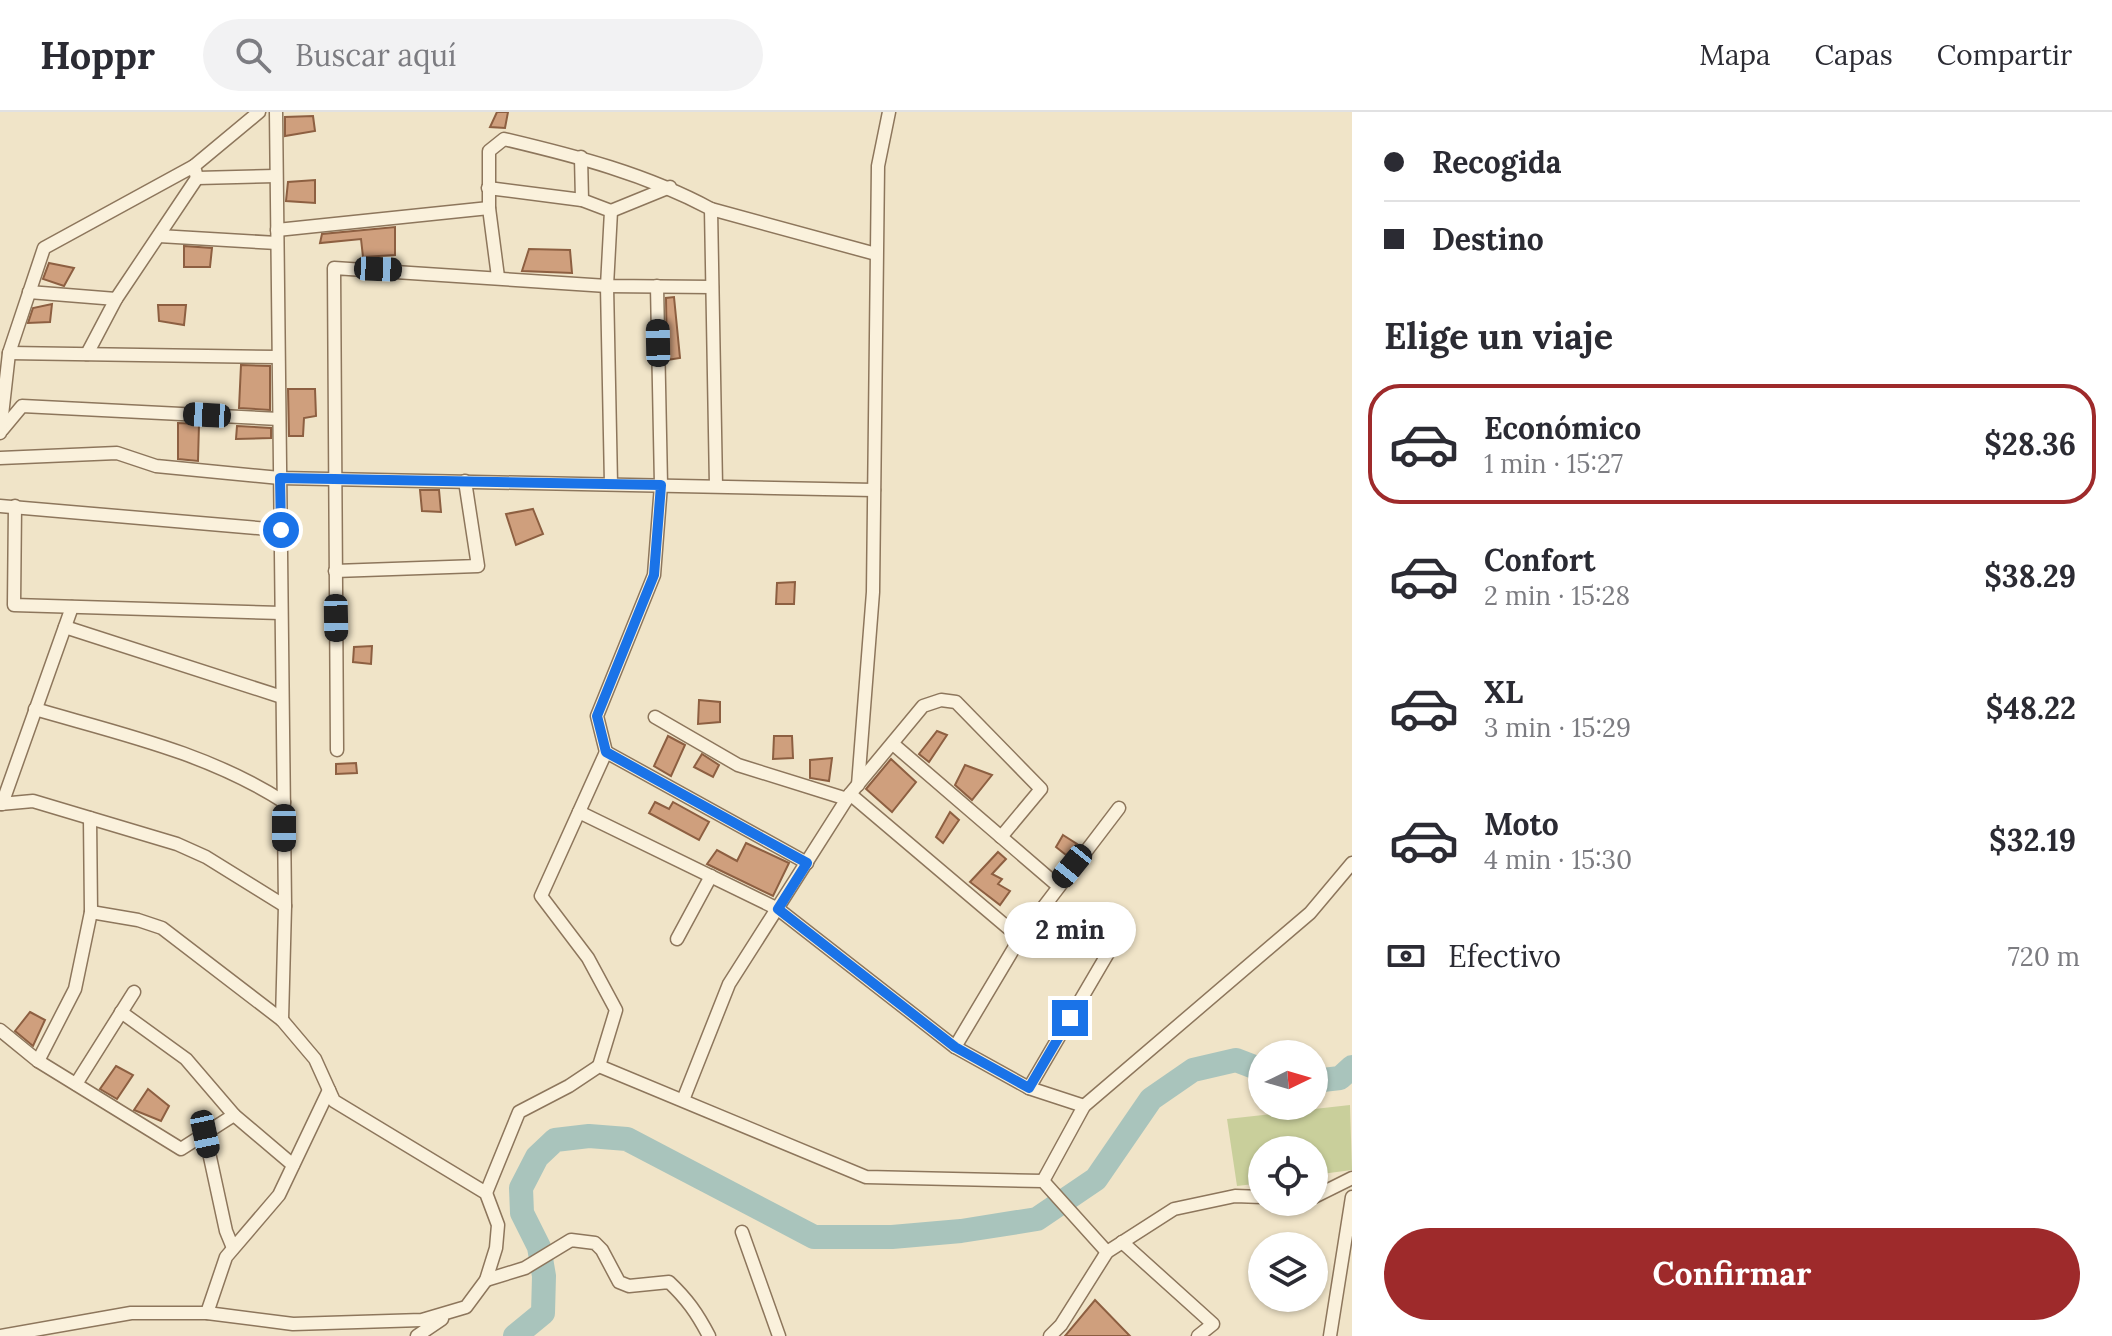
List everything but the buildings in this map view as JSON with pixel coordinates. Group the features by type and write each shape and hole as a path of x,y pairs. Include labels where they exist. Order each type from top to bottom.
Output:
{"street":[{"path":"87,354 116,299 159,236 196,172 259,112"},
{"path":"276,112 285,906 282,1020"},
{"path":"851,793 873,592 878,166 889,112"},
{"path":"498,277 489,208 489,151 504,139 581,157 670,187 711,209 876,254"},
{"path":"581,157 582,200"},
{"path":"0,433 9,353 44,248 196,172 276,176"},
{"path":"488,188 582,200 611,211 670,187"},
{"path":"159,236 277,236 489,208"},
{"path":"711,209 716,486"},
{"path":"611,211 607,286 611,484"},
{"path":"337,750 334,268 607,286 712,287"},
{"path":"486,1193 519,1112 599,1066 616,1010 588,958 541,896 606,752 597,716 654,575 661,485 657,286"},
{"path":"29,292 116,299"},
{"path":"9,353 278,357"},
{"path":"0,433 22,406 279,419"},
{"path":"0,458 117,453 156,466 280,478 874,490"},
{"path":"335,571 478,566 465,481"},
{"path":"0,506 281,530"},
{"path":"14,605 15,506"},
{"path":"0,604 281,613"},
{"path":"72,607 1,804 33,801 177,844 206,857 285,906"},
{"path":"65,627 282,697"},
{"path":"683,1100 729,984 851,793 923,706 941,700 956,702 1041,789 1001,837"},
{"path":"35,709 207,760 245,777 284,802"},
{"path":"655,717 738,765 851,793 1020,938"},
{"path":"893,744 1057,885"},
{"path":"606,752 807,863"},
{"path":"955,1047 1020,938 1057,885 1119,808"},
{"path":"579,812 778,909 955,1047 1029,1088 1084,1106"},
{"path":"38,1061 75,989 91,912 90,818"},
{"path":"1043,1181 1084,1106 1310,913 1352,863"},
{"path":"677,939 711,876"},
{"path":"91,912 162,928 282,1020 315,1059 334,1101 486,1193 498,1225 496,1248 486,1280 466,1307 417,1336"},
{"path":"1029,1088 1111,948"},
{"path":"76,1084 134,992"},
{"path":"121,1012 186,1059 234,1115 293,1165"},
{"path":"0,1030 38,1061 181,1149 234,1115"},
{"path":"599,1066 866,1177 1043,1181 1107,1252"},
{"path":"207,1313 226,1257 279,1195 329,1090"},
{"path":"205,1134 226,1231 233,1248"},
{"path":"1328,1190 1352,1178"},
{"path":"1055,1332 1107,1252 1174,1209 1235,1196 1248,1196"},
{"path":"1330,1336 1352,1197"},
{"path":"742,1232 779,1336"},
{"path":"486,1280 525,1268 571,1240 595,1243 619,1282 629,1286 669,1282 681,1296 691,1301 709,1336"},
{"path":"1122,1242 1213,1324 1198,1336"},
{"path":"0,1336 131,1313 207,1313 293,1324 422,1320 448,1315"}],"green space":[{"path":"1350,1105 1352,1170 1328,1173 1328,1136 1248,1136 1248,1185 1237,1186 1227,1119 1248,1117 1248,1120 1328,1120 1328,1108"}],"waterway":[{"path":"515,1336 543,1313 544,1276 539,1247 522,1213 521,1188 537,1157 555,1140 589,1136 627,1139 814,1237 892,1237 961,1231 1037,1219 1096,1179 1151,1099 1193,1070 1236,1060 1248,1065"},
{"path":"1328,1079 1340,1078 1352,1067"}],"route":[{"path":"281,530 280,478 661,485 654,575 597,716 606,752 807,863 778,909 955,1047 1029,1088 1070,1018"}]}
